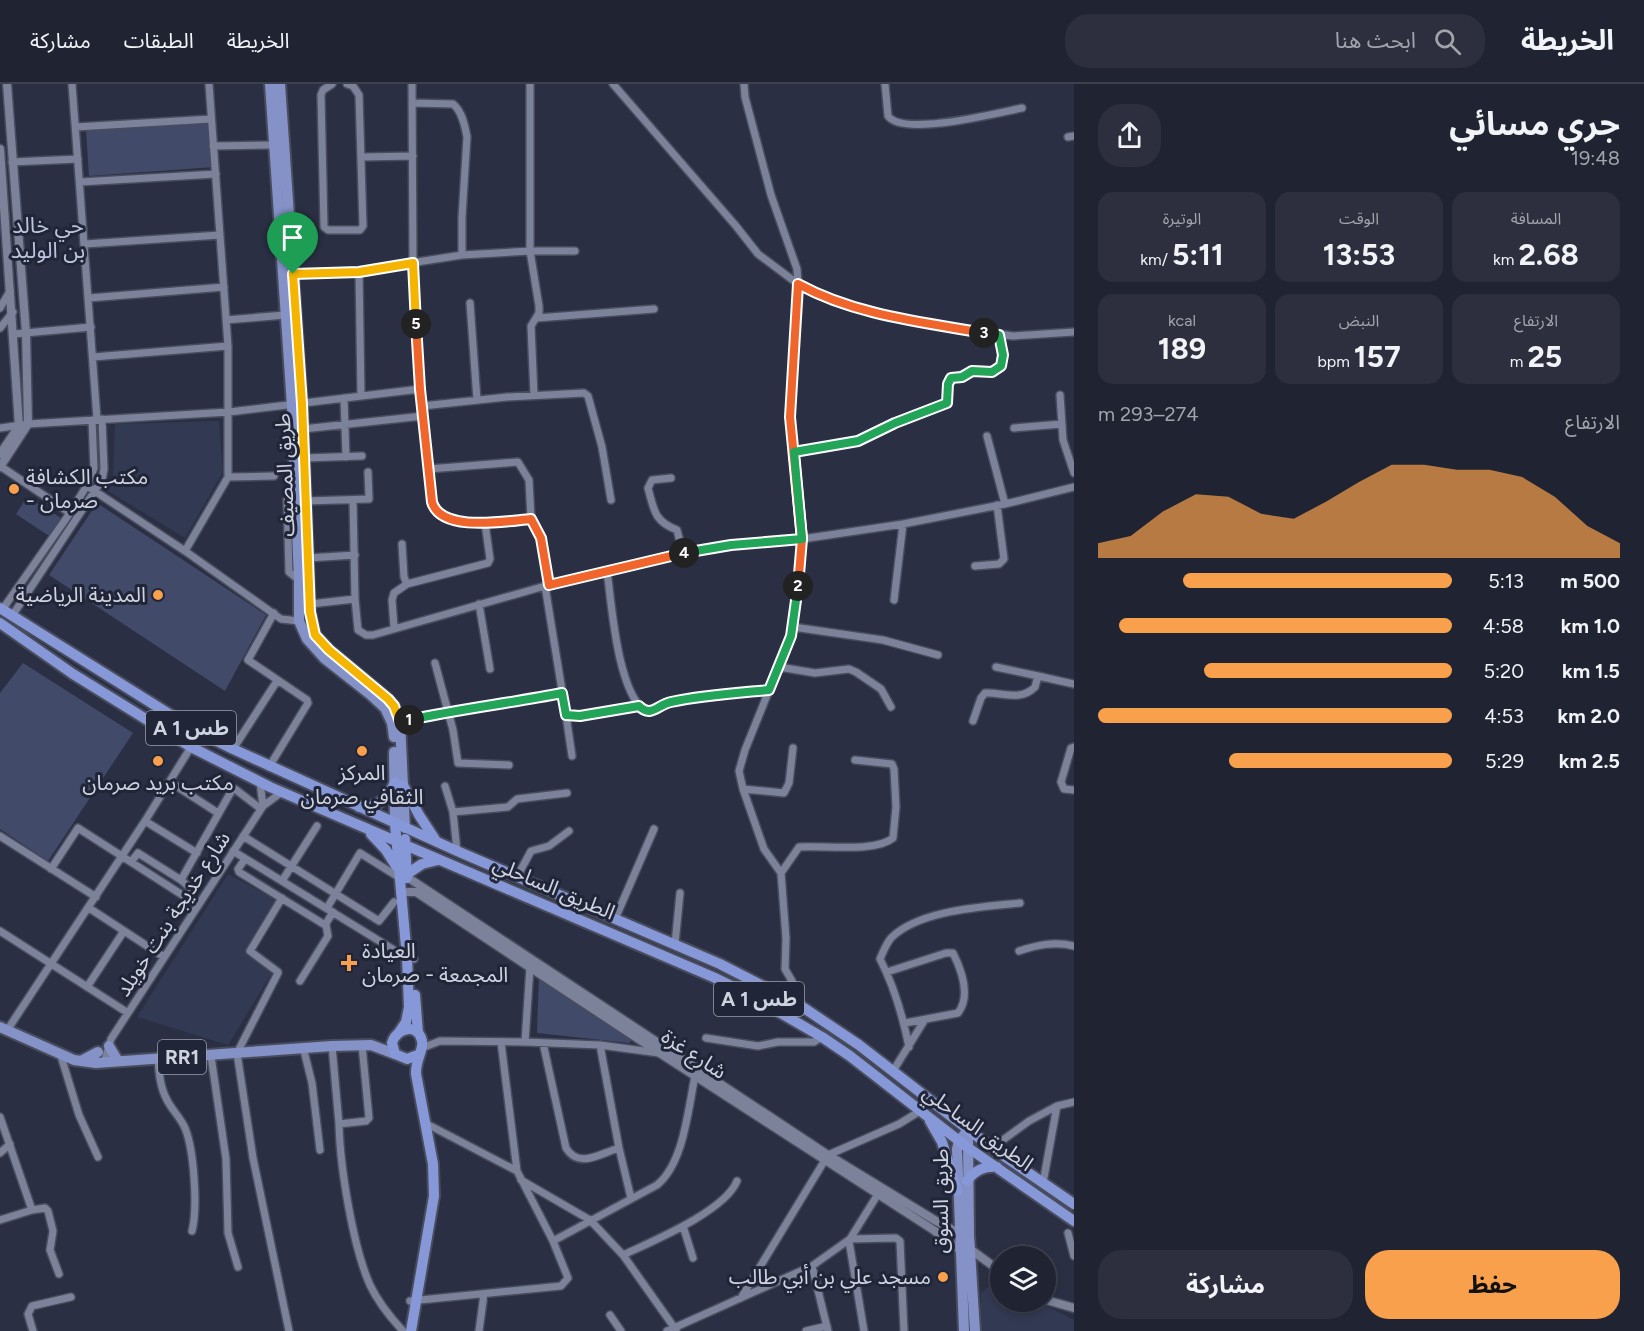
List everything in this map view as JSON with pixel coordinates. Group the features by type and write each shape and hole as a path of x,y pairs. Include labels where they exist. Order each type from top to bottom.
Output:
{"highway":[{"name":"الطريق الساحلي","path":"5,611 194,729 233,750 400,826 720,964 798,1004 859,1045 992,1148 1074,1204"},
{"name":"الطريق الساحلي","path":"0,622 73,674 191,747 260,782 366,830 713,976 748,994 850,1056 963,1144 1074,1221"},
{"path":"357,807 376,805 385,799 399,783 436,841"},
{"path":"400,826 410,958 419,1035 420,1051 416,1074 433,1164 434,1190 413,1301 404,1331"},
{"path":"366,830 394,861 404,876 408,892 409,1012 406,1022 392,1043 410,1074 430,1179 411,1331"},
{"path":"404,876 422,864 438,860"},
{"path":"398,1032 407,1029 419,1035"},
{"path":"850,1056 859,1045"},
{"path":"399,1056 411,1059 420,1051"},
{"path":"924,1115 942,1142 957,1191"},
{"path":"967,1181 971,1175 983,1167 997,1167"}],"main road":[{"name":"طريق المصيف","path":"270,84 285,315 297,405 303,429 310,604 315,635 394,706 400,722 400,826"},
{"name":"طريق المصيف","path":"280,84 293,274 299,621 307,639 324,658 371,695 388,714 392,723 399,783"},
{"name":"RR1","path":"4,1028 81,1061 99,1059 118,1062 303,1047 367,1045"},
{"path":"367,1045 398,1032"},
{"path":"110,1042 118,1062"},
{"path":"367,1045 399,1056"},
{"name":"طريق السوق","path":"964,1234 967,1181 963,1144 968,1130"},
{"name":"طريق السوق","path":"963,1144 957,1149 957,1191 975,1331"},
{"name":"طريق السوق","path":"964,1331 965,1250"}],"street":[{"path":"7,84 26,333 24,425 0,466 70,513"},
{"path":"5,611 95,492 102,480 104,469 97,419 72,84"},
{"path":"185,551 228,477 230,412 228,346 209,84"},
{"path":"332,84 323,90 321,95 324,227 328,230 360,230 362,228 362,157 359,95 353,86 347,84"},
{"path":"412,84 413,263 420,389 433,508 441,516 450,520 485,523 531,519"},
{"path":"530,84 530,252 539,306 537,318 531,326 534,395"},
{"path":"613,84 758,254 798,284 832,301 898,318 999,335 1074,332"},
{"path":"744,84 745,97 765,175 796,264 798,284 790,417 801,539 793,627 741,759 740,771 743,789 764,849 781,873 786,938 785,969 792,981 798,1004"},
{"path":"885,84 888,116 898,124 958,121 1022,108"},
{"path":"413,103 453,104 466,129 462,255"},
{"path":"76,127 211,119"},
{"path":"213,146 274,145"},
{"path":"0,149 3,226 24,425 0,454"},
{"path":"362,157 413,156"},
{"path":"12,162 78,159"},
{"path":"80,182 216,174"},
{"path":"85,244 220,235"},
{"path":"293,274 359,272 462,255 575,252"},
{"path":"359,272 361,396"},
{"path":"89,298 224,287"},
{"path":"0,308 10,291"},
{"path":"470,303 477,400"},
{"path":"537,318 654,309"},
{"path":"1,324 13,312"},
{"path":"226,320 285,315"},
{"path":"14,334 91,327"},
{"path":"794,452 858,441 895,423 941,406 948,400 948,384 951,378 962,377 972,371 992,372 1001,366 1003,355 999,335"},
{"path":"93,357 228,346"},
{"path":"0,428 97,419 230,412 420,389"},
{"path":"422,406 534,395 586,394 599,434 611,500"},
{"path":"1060,394 1065,450 1074,473"},
{"path":"344,398 346,457"},
{"path":"303,429 423,416"},
{"path":"5,611 87,486 94,468 97,419"},
{"path":"1014,428 1062,424"},
{"path":"975,566 999,564 1004,559 1001,505 987,436"},
{"path":"304,458 362,456"},
{"path":"428,469 518,462 529,480 531,519 541,538 572,756"},
{"path":"306,501 369,499 368,472"},
{"path":"228,477 274,476"},
{"path":"671,478 652,480 648,488 659,519 664,525 677,530 683,553"},
{"path":"87,486 284,620 299,621"},
{"path":"353,500 355,599 358,630 360,633 373,635 394,627 547,585 683,553 903,524 1001,505 1074,487"},
{"path":"394,627 393,595 407,584 488,564 490,559 485,523"},
{"path":"894,600 903,524"},
{"path":"402,544 404,577 407,584"},
{"path":"308,558 355,555"},
{"path":"607,571 624,673 639,706 644,711 650,712 663,704 686,699 769,690"},
{"path":"310,604 355,599"},
{"path":"479,604 490,669"},
{"path":"269,767 308,704 307,700 277,681 248,658 274,613"},
{"path":"793,627 883,640 938,655"},
{"path":"435,663 448,711 458,763 509,765"},
{"path":"779,667 815,673 849,669 881,689 891,707"},
{"path":"996,667 1074,684"},
{"path":"973,721 983,694 988,692 1022,695 1035,687 1038,676"},
{"path":"233,750 277,681"},
{"path":"400,722 448,711 514,703 562,693"},
{"path":"566,715 580,716 639,706"},
{"path":"4,1028 52,964 146,822 191,747"},
{"path":"1074,747 1071,748 1061,782 1064,789 1074,790"},
{"path":"743,789 784,793 789,783 793,748"},
{"path":"781,873 799,847 869,846 893,838 896,807 894,768 892,764 855,760"},
{"path":"170,782 218,813"},
{"path":"260,782 262,807"},
{"path":"445,786 453,812 457,851"},
{"path":"181,880 234,789 262,807"},
{"path":"262,807 282,792"},
{"path":"453,812 508,807 517,799 567,794"},
{"name":"شارع خديجة بنت خويلد","path":"110,1042 262,807"},
{"path":"146,822 197,853"},
{"path":"282,880 317,826"},
{"path":"51,869 77,828 198,905"},
{"path":"615,919 654,829"},
{"path":"518,877 531,850 550,846 569,831"},
{"path":"0,836 96,897"},
{"path":"243,836 378,921 394,902"},
{"path":"233,851 410,958"},
{"path":"131,862 138,853 181,880 190,889 188,898"},
{"path":"300,981 328,936 326,925 336,894 360,853 404,876"},
{"path":"245,859 238,871 326,925"},
{"name":"شارع غزة","path":"404,876 878,1194 990,1265"},
{"name":"شارع غزة","path":"408,892 416,892 665,1052 695,1076 827,1158 936,1221 964,1234"},
{"path":"675,944 680,893"},
{"path":"282,898 250,951 278,974 237,1053 253,1158 289,1331"},
{"path":"909,1047 905,1023 880,959 891,939 906,927 940,914 975,907 1020,903"},
{"path":"89,908 164,957"},
{"path":"87,987 124,931"},
{"path":"0,932 128,1013"},
{"path":"1018,951 1037,945 1074,946"},
{"path":"887,972 946,953 952,953 960,968 965,991 958,1013 905,1023"},
{"path":"525,1042 531,967"},
{"path":"893,1071 924,1021"},
{"path":"419,1035 441,1041 600,1045 665,1052"},
{"path":"706,1038 758,1046 778,1042 814,1042 822,1037"},
{"path":"420,1051 441,1041"},
{"path":"99,1059 105,1042 110,1042"},
{"path":"99,1059 110,1042"},
{"path":"413,1301 564,1284 568,1278 553,1240 517,1171 501,1042"},
{"path":"543,1043 566,1148 570,1156 582,1160 619,1148"},
{"path":"339,1125 366,1121 369,1118 367,1045"},
{"path":"600,1045 619,1148 631,1198"},
{"path":"332,1046 345,1178 361,1257 372,1288 391,1319 404,1331"},
{"path":"303,1047 312,1083 320,1150"},
{"path":"60,1053 80,1115 98,1157"},
{"path":"211,1056 226,1160 228,1233 238,1267"},
{"path":"158,1059 167,1101 186,1131 194,1184 195,1215 192,1231"},
{"path":"553,1240 664,1180 673,1167 679,1148 695,1076"},
{"path":"992,1148 1029,1120 1057,1106 1074,1102"},
{"path":"1043,1183 1057,1106"},
{"path":"741,1298 827,1158 908,1120 924,1115"},
{"path":"0,1117 32,1210"},
{"path":"425,1123 517,1171"},
{"path":"0,1153 10,1144"},
{"path":"522,1180 590,1220 623,1255 676,1329"},
{"path":"623,1255 683,1226 729,1195 737,1181"},
{"path":"667,1331 676,1329 812,1266 849,1240 878,1194"},
{"path":"0,1220 32,1210 45,1208 48,1210 53,1231 50,1250 59,1274"},
{"path":"683,1226 693,1258"},
{"path":"1068,1233 1074,1256"},
{"path":"849,1240 896,1239 900,1241 904,1331"},
{"path":"849,1240 864,1331"},
{"path":"806,1331 827,1329 812,1266"},
{"path":"479,1331 484,1294"},
{"path":"33,1331 28,1314 32,1306 71,1297"},
{"path":"1056,1303 1074,1308"},
{"path":"610,1315 621,1331"}],"shaded area":[{"path":"212,121 215,167 89,176 86,130"},
{"path":"219,421 223,472 185,538 108,491 113,476 115,424"},
{"path":"27,497 61,518 49,536 16,514"},
{"name":"المدينة الرياضية","path":"97,503 266,615 225,691 49,575"},
{"path":"23,663 133,733 48,861 0,829 0,693"},
{"path":"228,874 278,901 248,952 274,970 228,1045 137,1017"},
{"path":"539,975 632,1037 630,1043 537,1033"},
{"path":"990,1287 990,1312 1056,1311 1074,1320 1074,1331 981,1331 981,1293"}],"place":[{"name":"مكتب الكشافة - صرمان","path":"14,489"},
{"name":"المدينة الرياضية","path":"158,595"},
{"name":"المركز الثقافي صرمان","path":"362,751"},
{"name":"مكتب بريد صرمان","path":"158,761"},
{"name":"العيادة المجمعة - صرمان","path":"349,963"},
{"name":"مسجد علي بن أبي طالب","path":"943,1277"}],"district":[{"name":"حي خالد بن الوليد","path":"48,238"}],"route":[{"path":"293,274 302,404 310,612 315,635 329,650 378,688 394,706 400,722 448,711 514,703 562,693 566,715 580,716 639,706 644,711 650,712 663,704 686,699 769,690 791,636 797,600 802,539 798,492 790,417 798,284 832,301 898,318 999,335 1003,355 998,370 972,371 962,377 951,378 948,384 947,403 941,406 895,423 858,441 794,452 798,492 801,538 802,539 731,545 683,553 549,585 541,538 531,519 485,523 450,520 445,519 433,508 420,389 413,263 359,272 293,274"}]}
